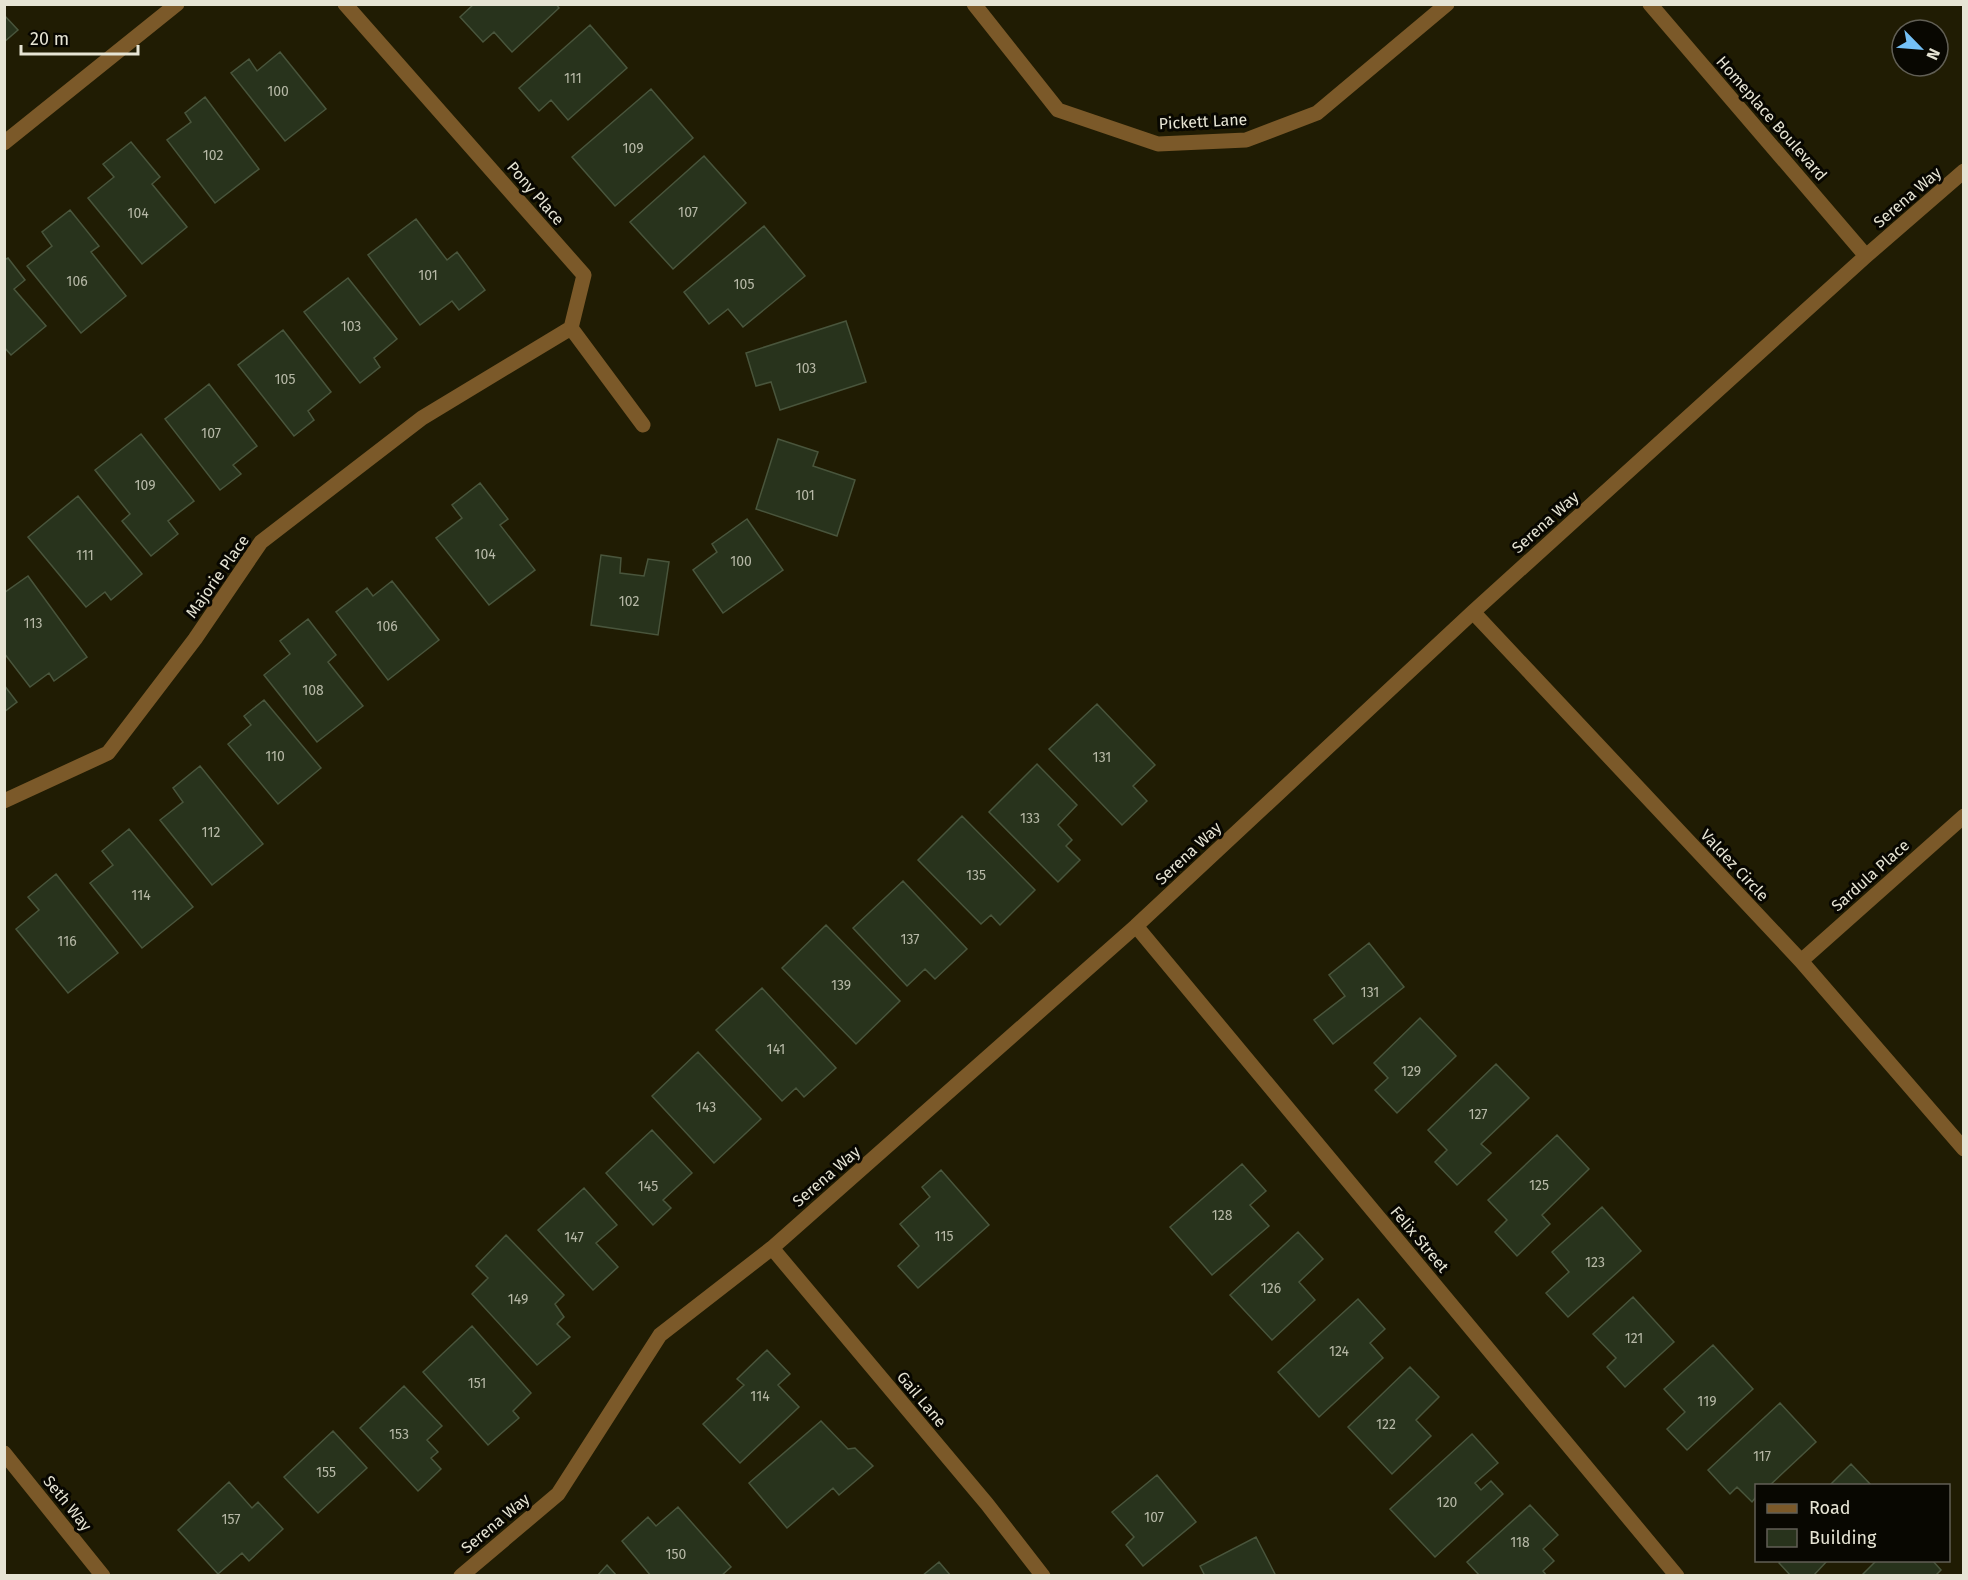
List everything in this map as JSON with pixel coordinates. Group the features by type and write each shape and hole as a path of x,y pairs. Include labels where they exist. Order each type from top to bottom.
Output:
{"street":[{"path":"4,143 177,4"},
{"name":"Pony Place","path":"345,4 584,275 571,328"},
{"name":"Pickett Lane","path":"974,4 1058,110 1158,144 1246,140 1317,113 1447,4"},
{"name":"Homeplace Boulevard","path":"1650,4 1866,256"},
{"name":"Serena Way","path":"461,1575 558,1494 660,1335 772,1248 1136,926 1473,612 1866,256 1964,171"},
{"path":"571,328 643,425"},
{"name":"Majorie Place","path":"4,801 108,753 195,639 261,542 422,418 571,328"},
{"name":"Valdez Circle","path":"1473,612 1801,961 1964,1149"},
{"name":"Sardula Place","path":"1801,961 1964,816"},
{"name":"Felix Street","path":"1136,926 1677,1575"},
{"name":"Gail Lane","path":"772,1248 987,1504 1043,1575"},
{"name":"Seth Way","path":"4,1454 103,1575"}],"building":[{"path":"474,4 556,4 559,8 512,52 494,32 483,42 460,17"},
{"path":"4,15 18,30 4,42"},
{"path":"590,25 627,68 568,120 551,100 539,111 519,88"},
{"path":"280,52 326,109 285,141 231,73 249,59 257,71"},
{"path":"651,89 693,138 615,206 572,157"},
{"path":"205,97 259,169 215,203 167,140 191,122 185,113"},
{"path":"131,142 160,177 152,184 187,227 142,264 88,198 114,177 103,164"},
{"path":"704,156 746,203 673,269 630,222"},
{"path":"70,210 99,246 91,252 126,296 81,333 27,266 52,246 42,232"},
{"path":"416,219 447,260 457,252 485,290 459,310 452,301 420,325 368,255"},
{"path":"764,226 805,276 743,327 728,309 709,324 684,292"},
{"path":"8,258 25,280 14,289 46,326 11,355 4,347 4,260"},
{"path":"348,278 397,339 374,358 380,367 360,383 304,312"},
{"path":"846,321 866,382 780,410 771,382 756,386 746,353"},
{"path":"283,330 331,392 308,411 314,420 294,436 238,365"},
{"path":"209,384 257,446 233,465 241,474 220,490 165,419"},
{"path":"141,434 194,501 168,521 178,534 151,556 122,521 130,514 95,470"},
{"path":"778,439 818,452 813,466 855,480 837,536 756,509"},
{"path":"480,483 508,519 500,525 535,570 489,605 436,538 462,518 452,505"},
{"path":"78,496 142,574 111,600 105,592 86,607 28,537"},
{"path":"747,519 783,570 723,613 693,570 717,552 712,544"},
{"path":"601,555 621,558 620,573 644,576 648,559 669,562 658,635 591,625"},
{"path":"28,576 87,657 54,681 49,673 30,687 4,653 4,593"},
{"path":"392,581 439,640 388,680 336,612 367,588 373,596"},
{"path":"308,619 336,655 328,662 363,706 317,742 264,675 290,654 280,641"},
{"path":"4,685 17,702 4,712"},
{"path":"264,700 321,768 278,804 228,744 251,725 244,716"},
{"path":"1097,704 1155,765 1133,786 1147,801 1122,825 1049,749"},
{"path":"1037,764 1077,805 1058,825 1072,840 1066,846 1080,860 1058,882 989,812"},
{"path":"200,766 263,844 212,885 160,820 183,802 173,788"},
{"path":"962,816 1035,890 1000,925 991,915 981,924 918,860"},
{"path":"129,829 193,907 142,948 90,883 113,865 102,851"},
{"path":"56,874 118,953 68,993 16,929 39,910 28,897"},
{"path":"903,881 967,949 935,979 925,969 907,986 853,928"},
{"path":"826,925 900,1001 856,1044 782,968"},
{"path":"1369,943 1404,987 1333,1044 1314,1020 1345,996 1329,975"},
{"path":"762,988 836,1068 804,1097 796,1088 782,1101 716,1030"},
{"path":"1420,1018 1456,1056 1397,1113 1375,1090 1388,1078 1374,1063"},
{"path":"698,1052 761,1119 714,1163 652,1096"},
{"path":"1496,1064 1529,1098 1481,1144 1491,1153 1457,1185 1435,1162 1447,1150 1428,1130"},
{"path":"652,1130 692,1173 663,1200 671,1208 653,1225 606,1173"},
{"path":"1557,1135 1589,1169 1542,1215 1550,1224 1517,1256 1495,1232 1507,1220 1488,1200"},
{"path":"1242,1164 1266,1191 1250,1205 1269,1226 1212,1275 1170,1227"},
{"path":"941,1170 989,1225 918,1288 898,1266 919,1246 900,1224 930,1197 922,1187"},
{"path":"584,1188 617,1225 596,1243 618,1267 593,1290 538,1230"},
{"path":"1602,1207 1641,1251 1568,1317 1546,1293 1569,1272 1552,1252"},
{"path":"1298,1232 1323,1259 1299,1282 1315,1300 1272,1340 1230,1295"},
{"path":"506,1235 564,1295 555,1304 564,1317 557,1324 570,1337 537,1365 472,1294 488,1278 476,1266"},
{"path":"1633,1297 1674,1342 1625,1387 1607,1367 1616,1358 1593,1334"},
{"path":"1358,1299 1385,1329 1370,1343 1383,1358 1319,1417 1278,1372"},
{"path":"472,1326 531,1393 513,1411 519,1418 488,1445 423,1372"},
{"path":"1713,1345 1753,1389 1687,1450 1667,1429 1685,1412 1664,1389"},
{"path":"767,1350 790,1374 778,1385 799,1407 740,1463 703,1424 744,1385 737,1379"},
{"path":"1410,1367 1439,1397 1416,1420 1431,1436 1392,1474 1348,1427"},
{"path":"404,1386 442,1426 427,1440 438,1452 431,1458 441,1469 418,1491 360,1428"},
{"path":"1780,1403 1816,1442 1771,1484 1755,1484 1755,1498 1752,1502 1737,1487 1730,1494 1708,1470"},
{"path":"821,1421 848,1449 855,1448 873,1466 839,1495 833,1488 787,1528 749,1483"},
{"path":"333,1431 367,1468 318,1513 284,1477"},
{"path":"1472,1434 1498,1463 1475,1483 1481,1490 1491,1481 1503,1494 1435,1557 1390,1509"},
{"path":"1851,1464 1870,1484 1831,1484"},
{"path":"1157,1475 1196,1522 1143,1566 1126,1545 1134,1537 1112,1512"},
{"path":"229,1482 252,1508 258,1502 283,1529 249,1561 242,1553 218,1574 178,1530"},
{"path":"1530,1505 1558,1535 1543,1549 1554,1561 1543,1571 1547,1576 1480,1576 1467,1562"},
{"path":"678,1507 731,1567 721,1576 651,1576 622,1541 648,1517 656,1526"},
{"path":"1256,1537 1276,1576 1205,1576 1200,1566"},
{"path":"939,1562 951,1576 922,1576"},
{"path":"1826,1562 1813,1576 1791,1576 1779,1563"},
{"path":"1875,1562 1934,1562 1941,1570 1935,1576 1861,1576"},
{"path":"607,1565 617,1576 597,1576"}]}
